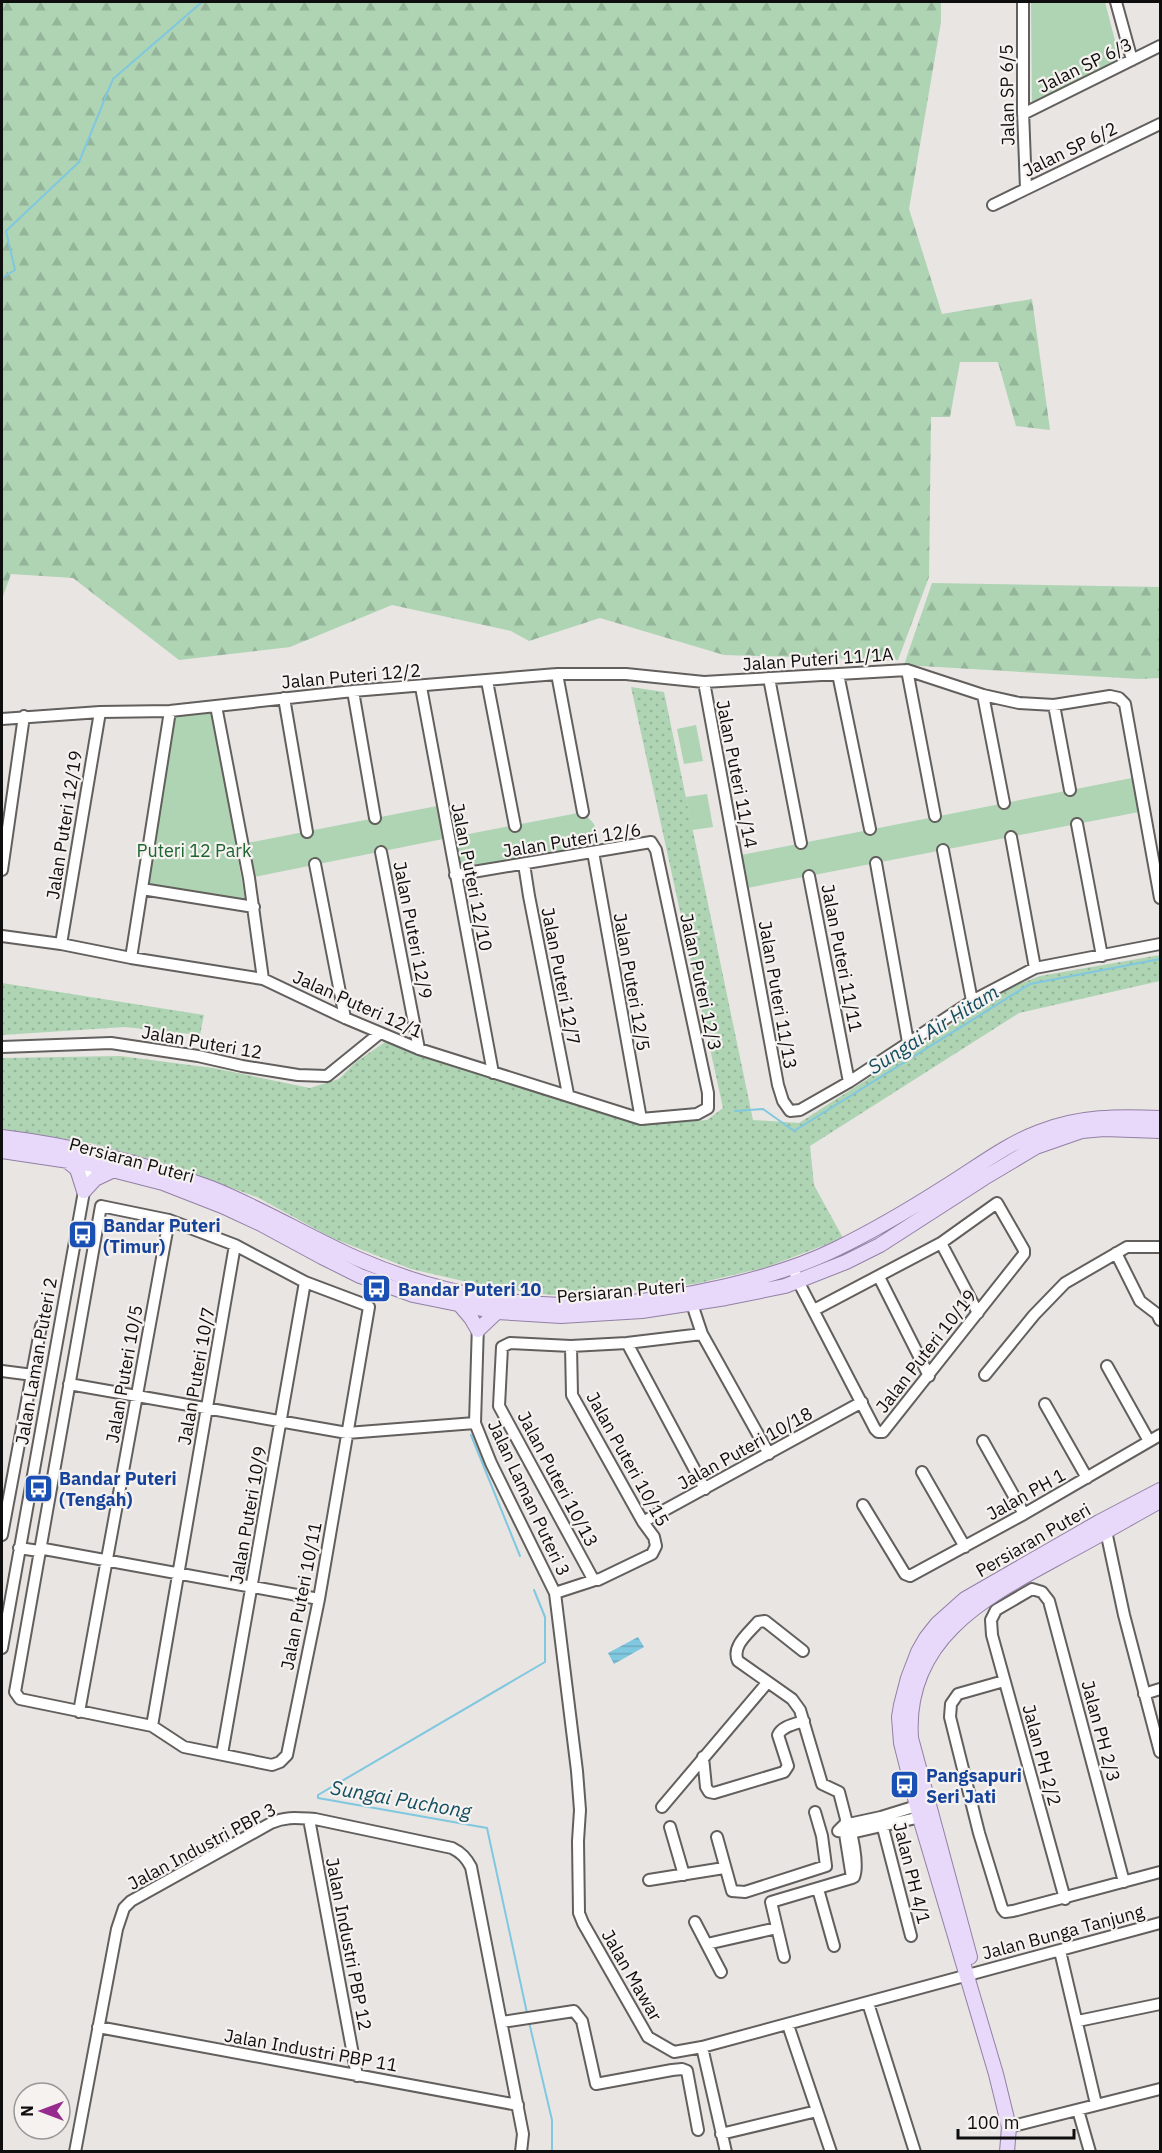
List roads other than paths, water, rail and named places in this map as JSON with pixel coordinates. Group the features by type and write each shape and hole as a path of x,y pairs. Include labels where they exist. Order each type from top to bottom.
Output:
{"main road":[{"path":"1118,1116 1138,1110 1161,1111"},
{"name":"Persiaran Puteri","path":"2,1151 65,1160 125,1159 211,1189 258,1209 380,1268 496,1306 580,1316 642,1311 754,1294 795,1274 867,1233 1036,1132 1088,1119 1118,1116 1161,1118"},
{"name":"Persiaran Puteri","path":"2,1137 60,1145 112,1171 163,1183 222,1206 378,1283 413,1295 478,1309 496,1306 568,1306 626,1302 838,1265 880,1245 1008,1162 1036,1147 1082,1131 1104,1129 1161,1131"},
{"path":"65,1160 77,1169 84,1191 95,1179 112,1171"},
{"path":"452,1290 478,1309"},
{"path":"460,1305 478,1329 496,1306"},
{"name":"Persiaran Puteri","path":"1012,2126 924,1810 901,1743 899,1717 909,1678 926,1638 937,1624 965,1599 1103,1526 1161,1490"},
{"name":"Persiaran Puteri","path":"1103,1526 1161,1501"},
{"path":"1007,2151 1012,2126"},
{"path":"1012,2126 1014,2151"}],"street":[{"name":"Jalan SP 6/5","path":"1023,2 1026,189"},
{"path":"1116,2 1132,60"},
{"name":"Jalan SP 6/3","path":"1023,114 1161,46"},
{"name":"Jalan SP 6/2","path":"993,205 1161,124"},
{"path":"907,670 935,816"},
{"name":"Jalan Puteri 11/1A","path":"704,682 907,670 983,695 1019,703 1054,705 1110,696 1119,698 1125,704 1161,898"},
{"name":"Jalan Puteri 12/2","path":"2,718 100,712 170,711 353,691 557,674 626,674 704,682"},
{"name":"Jalan Puteri 12/6","path":"557,674 583,812"},
{"path":"838,674 870,829"},
{"path":"769,678 801,843"},
{"path":"488,681 515,826"},
{"name":"Jalan Puteri 11/14","path":"704,682 739,872"},
{"name":"Jalan Puteri 12/10","path":"421,687 493,1073"},
{"path":"353,691 375,818"},
{"path":"983,695 1004,803"},
{"path":"284,698 307,832"},
{"path":"1054,705 1070,790"},
{"path":"216,706 254,907 263,979"},
{"path":"131,958 170,711"},
{"name":"Jalan Puteri 12/19","path":"61,944 100,712"},
{"path":"2,870 24,716"},
{"path":"1077,824 1102,956"},
{"path":"1011,837 1035,968"},
{"name":"Jalan Puteri 12/6","path":"455,875 651,842 656,850"},
{"name":"Jalan Puteri 12/3","path":"656,850 708,1093 708,1108 696,1114"},
{"path":"943,850 972,1001"},
{"name":"Jalan Puteri 12/9","path":"381,852 419,1049"},
{"name":"Jalan Puteri 12/5","path":"592,852 641,1119"},
{"path":"876,863 908,1042"},
{"path":"315,864 345,1018"},
{"name":"Jalan Puteri 12/7","path":"524,864 568,1094"},
{"name":"Jalan Puteri 11/13","path":"739,872 778,1085 783,1101 790,1111 800,1110 849,1082"},
{"name":"Jalan Puteri 11/11","path":"809,876 849,1082"},
{"path":"142,889 254,907"},
{"name":"Jalan Puteri 12/1","path":"2,936 263,979 345,1018 419,1049 493,1073 568,1094 641,1119 696,1114"},
{"path":"849,1082 972,1001 1035,968 1161,944"},
{"name":"Jalan Puteri 12","path":"2,1047 111,1043 198,1056 298,1075 327,1076 380,1033"},
{"name":"Jalan Laman Puteri 2","path":"2,1648 90,1158"},
{"name":"Jalan Puteri 10/19","path":"795,1274 875,1429 883,1432 1024,1254 1024,1250 997,1203 941,1243"},
{"path":"222,1754 184,1747 152,1726 20,1699 15,1692 101,1206 169,1220 236,1245 305,1282"},
{"name":"Jalan Puteri 10/5","path":"79,1712 169,1220"},
{"path":"814,1310 941,1243 978,1313"},
{"name":"Jalan Puteri 10/7","path":"152,1726 236,1245"},
{"path":"985,1375 1034,1315 1065,1283 1126,1247 1161,1247"},
{"path":"1116,1253 1140,1301 1159,1317"},
{"path":"879,1277 929,1376"},
{"name":"Jalan Puteri 10/11","path":"222,1754 272,1765 280,1762 286,1755 319,1599 369,1307 305,1282"},
{"name":"Jalan Puteri 10/9","path":"222,1754 305,1282"},
{"path":"692,1304 702,1334 769,1454"},
{"name":"Jalan Laman Puteri 3","path":"478,1309 475,1423 491,1463 555,1593"},
{"path":"2,1535 41,1326"},
{"name":"Jalan Puteri 10/13","path":"593,1578 499,1406 502,1347 510,1342 571,1346 702,1334"},
{"path":"627,1342 705,1489"},
{"name":"Jalan Puteri 10/15","path":"571,1346 572,1395 643,1522 654,1537 656,1546 652,1554 600,1580 593,1578"},
{"path":"1107,1366 1149,1441"},
{"path":"2,1371 33,1375"},
{"path":"69,1384 347,1433 475,1423"},
{"name":"Jalan Puteri 10/18","path":"643,1522 862,1402"},
{"path":"1045,1404 1087,1478"},
{"name":"Jalan PH 1","path":"863,1505 905,1574 915,1574 1161,1435"},
{"path":"983,1441 1024,1514"},
{"path":"922,1472 964,1547"},
{"path":"1103,1526 1144,1694 1161,1752"},
{"path":"20,1544 319,1599"},
{"path":"555,1593 593,1578"},
{"name":"Jalan PH 2/3","path":"991,1620 996,1610 1032,1589 1042,1592 1049,1601 1124,1882"},
{"name":"Jalan Mawar","path":"555,1593 580,1810 579,1913 648,2037 674,2052 702,2047 970,1975"},
{"name":"Jalan PH 2/2","path":"991,1620 992,1635 1004,1681 1065,1899"},
{"path":"784,1957 771,1902 852,1878 856,1868 839,1792 822,1784 800,1710 792,1699 738,1661 735,1654 736,1648 758,1622 765,1621 803,1651"},
{"path":"1004,1681 958,1694 951,1704 950,1717 979,1833 1005,1912 1065,1899 1161,1872"},
{"path":"662,1807 767,1683"},
{"path":"1144,1694 1161,1689"},
{"path":"703,1757 706,1787 709,1792 714,1793 784,1772 788,1766 778,1732 804,1721"},
{"path":"822,1836 846,1828 882,1822 924,1810"},
{"path":"717,1837 732,1891 738,1893 755,1889 826,1866 822,1836 815,1812"},
{"name":"Jalan Industri PBP 3","path":"75,2151 117,1929 124,1908 131,1901 283,1818 309,1819 452,1848 466,1858 471,1867 518,2105 523,2133 521,2151"},
{"name":"Jalan Industri PBP 12","path":"309,1819 357,2076"},
{"name":"Jalan PH 4/1","path":"882,1822 911,1936"},
{"path":"670,1827 684,1875"},
{"path":"649,1880 724,1868"},
{"path":"818,1889 834,1946"},
{"path":"695,1922 721,1972"},
{"name":"Jalan Bunga Tanjung","path":"970,1975 1161,1923"},
{"path":"707,1944 777,1928"},
{"path":"1060,1951 1096,2104"},
{"path":"868,2003 915,2151"},
{"path":"1078,2021 1161,2004"},
{"path":"502,2022 574,2011 582,2021 596,2084 672,2070 687,2070 698,2130"},
{"path":"788,2025 831,2151"},
{"name":"Jalan Industri PBP 11","path":"98,2027 518,2105"},
{"path":"702,2047 726,2151"},
{"path":"1012,2126 1161,2089"},
{"path":"1077,2110 1090,2151"},
{"path":"721,2134 817,2111"}],"water":[{"path":"638,1637 644,1647 614,1664 608,1653"}],"waterway":[{"path":"2,278 15,270 6,231 79,162 113,79 202,2"},
{"name":"Sungai Air Hitam","path":"735,1111 763,1109 794,1131 1030,984 1160,959"},
{"name":"Sungai Puchong","path":"471,1435 520,1556"},
{"name":"Sungai Puchong","path":"527,2013 487,1828 318,1798 318,1795 545,1662 545,1617 534,1590"},
{"name":"Sungai Puchong","path":"529,2022 552,2120 552,2152"}],"place":[{"name":"Bandar Puteri (Timur)","path":"82,1235"},
{"name":"Bandar Puteri 10","path":"377,1289"},
{"name":"Bandar Puteri (Tengah)","path":"38,1488"},
{"name":"Pangsapuri Seri Jati","path":"905,1785"}],"park label":[{"name":"Puteri 12 Park","path":"194,850"}]}
